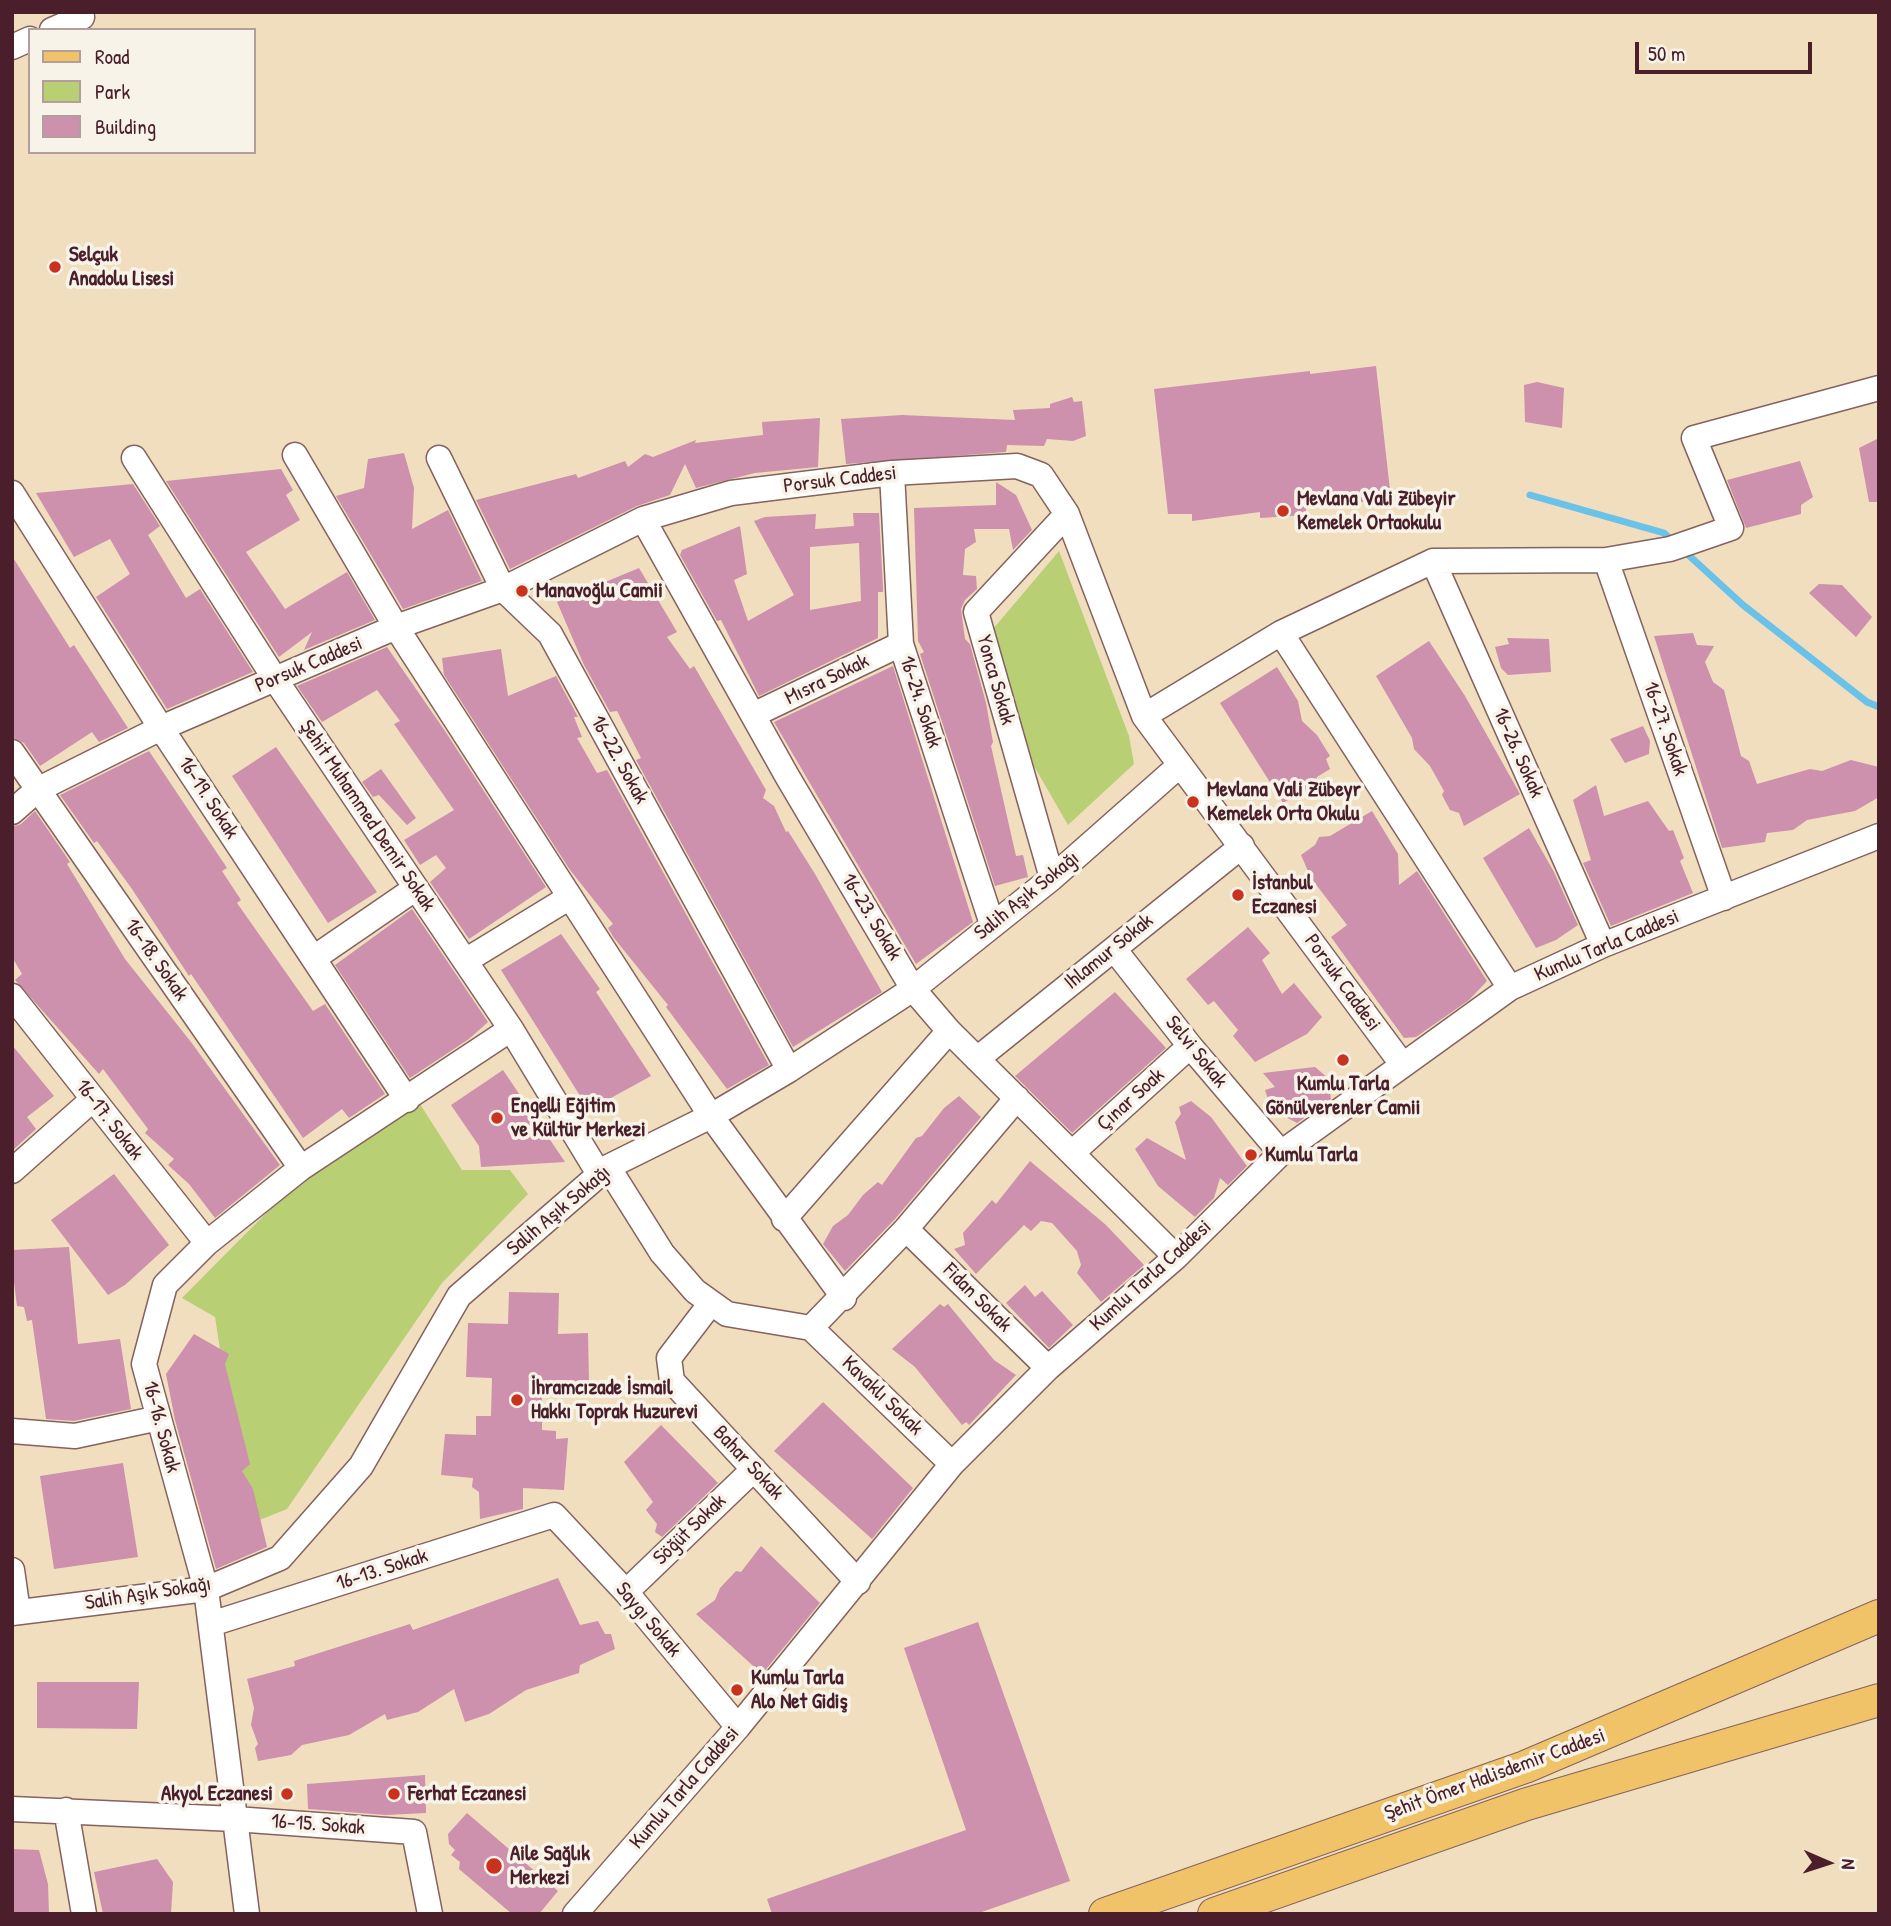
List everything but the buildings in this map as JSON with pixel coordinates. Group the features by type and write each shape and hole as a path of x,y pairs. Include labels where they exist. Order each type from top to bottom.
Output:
{"main road":[{"name":"Şehit Ömer Halisdemir Caddesi","path":"1105,1914 1525,1766 1879,1616"},
{"name":"Şehit Ömer Halisdemir Caddesi","path":"1214,1914 1527,1804 1879,1700"}],"street":[{"path":"57,28 82,17"},
{"path":"1144,716 1281,633 1433,561 1606,560 1670,549 1731,528 1694,438 1879,387"},
{"path":"295,455 396,627 710,1116 844,1298"},
{"name":"Şehit Muhammed Demir Sokak","path":"134,458 275,679 604,1170 662,1252 695,1291 727,1314 811,1328"},
{"name":"16-22. Sokak","path":"439,458 503,589 550,634 789,1070"},
{"name":"Porsuk Caddesi","path":"12,812 37,790 162,728 396,627 503,589 643,519 731,493 892,473 1017,466 1041,475 1067,514 1144,716 1402,1064"},
{"name":"16-24. Sokak","path":"892,473 901,644 992,924"},
{"name":"16-19. Sokak","path":"12,494 162,728 407,1100"},
{"name":"Yonca Sokak","path":"1052,878 976,612 1067,514"},
{"name":"16-23. Sokak","path":"643,519 753,715 913,989 949,1031 1176,1257"},
{"name":"16-27. Sokak","path":"1606,560 1724,898"},
{"name":"16-26. Sokak","path":"1433,561 1603,945"},
{"path":"1281,633 1510,988"},
{"name":"Mısra Sokak","path":"753,715 901,644"},
{"name":"16-18. Sokak","path":"12,752 302,1168"},
{"name":"Salih Aşık Sokağı","path":"15,1612 206,1589 280,1558 362,1466 458,1296 604,1170 710,1116 789,1070 913,989 1052,878 1180,765"},
{"name":"Kumlu Tarla Caddesi","path":"575,1914 738,1727 952,1464 1048,1368 1176,1257 1281,1153 1510,988 1603,945 1879,836"},
{"name":"Ihlamur Sokak","path":"977,1059 1242,846"},
{"path":"314,958 416,888"},
{"path":"465,961 570,897"},
{"name":"Selvi Sokak","path":"1114,949 1190,1046 1281,1153"},
{"name":"16-17. Sokak","path":"12,996 206,1243"},
{"name":"16-16. Sokak","path":"247,1914 206,1589 144,1364 165,1285 206,1243 302,1168 511,1029"},
{"path":"784,1219 949,1031"},
{"name":"Çınar Soak","path":"1072,1153 1190,1046"},
{"path":"811,1328 844,1298 906,1229 1017,1098"},
{"path":"12,1171 92,1100"},
{"name":"Fidan Sokak","path":"906,1229 1048,1368"},
{"name":"Bahar Sokak","path":"711,1303 669,1358 672,1381 858,1582"},
{"name":"Kavaklı Sokak","path":"811,1328 952,1464"},
{"path":"12,1431 75,1436 159,1418"},
{"name":"Söğüt Sokak","path":"626,1592 754,1469"},
{"name":"Saygı Sokak","path":"554,1516 626,1592 738,1727"},
{"name":"16-13. Sokak","path":"211,1625 554,1516"},
{"path":"12,1570 15,1612"},
{"name":"16-15. Sokak","path":"12,1809 235,1819 414,1832 430,1914"},
{"path":"66,1810 84,1914"}],"green space":[{"path":"1059,551 1129,736 1134,764 1068,825 1034,766 993,629"},
{"path":"418,1101 462,1170 510,1170 528,1194 442,1283 287,1509 247,1525 215,1317 182,1298 288,1191"}],"waterway":[{"path":"1530,495 1664,533 1674,542"},
{"path":"1683,550 1743,605 1867,702 1879,707"}],"place":[{"name":"Selçuk Anadolu Lisesi","path":"55,267"},
{"name":"Mevlana Vali Zübeyir Kemelek Ortaokulu","path":"1283,511"},
{"name":"Manavoğlu Camii","path":"522,591"},
{"name":"Mevlana Vali Zübeyr Kemelek Orta Okulu","path":"1193,802"},
{"name":"İstanbul Eczanesi","path":"1238,895"},
{"name":"Kumlu Tarla Gönülverenler Camii","path":"1343,1060"},
{"name":"Engelli Eğitim ve Kültür Merkezi","path":"497,1118"},
{"name":"Kumlu Tarla","path":"1251,1155"},
{"name":"İhramcızade İsmail Hakkı Toprak Huzurevi","path":"517,1400"},
{"name":"Kumlu Tarla Alo Net Gidiş","path":"737,1690"},
{"name":"Akyol Eczanesi","path":"287,1794"},
{"name":"Ferhat Eczanesi","path":"394,1794"},
{"name":"Aile Sağlık Merkezi","path":"494,1866"}]}
